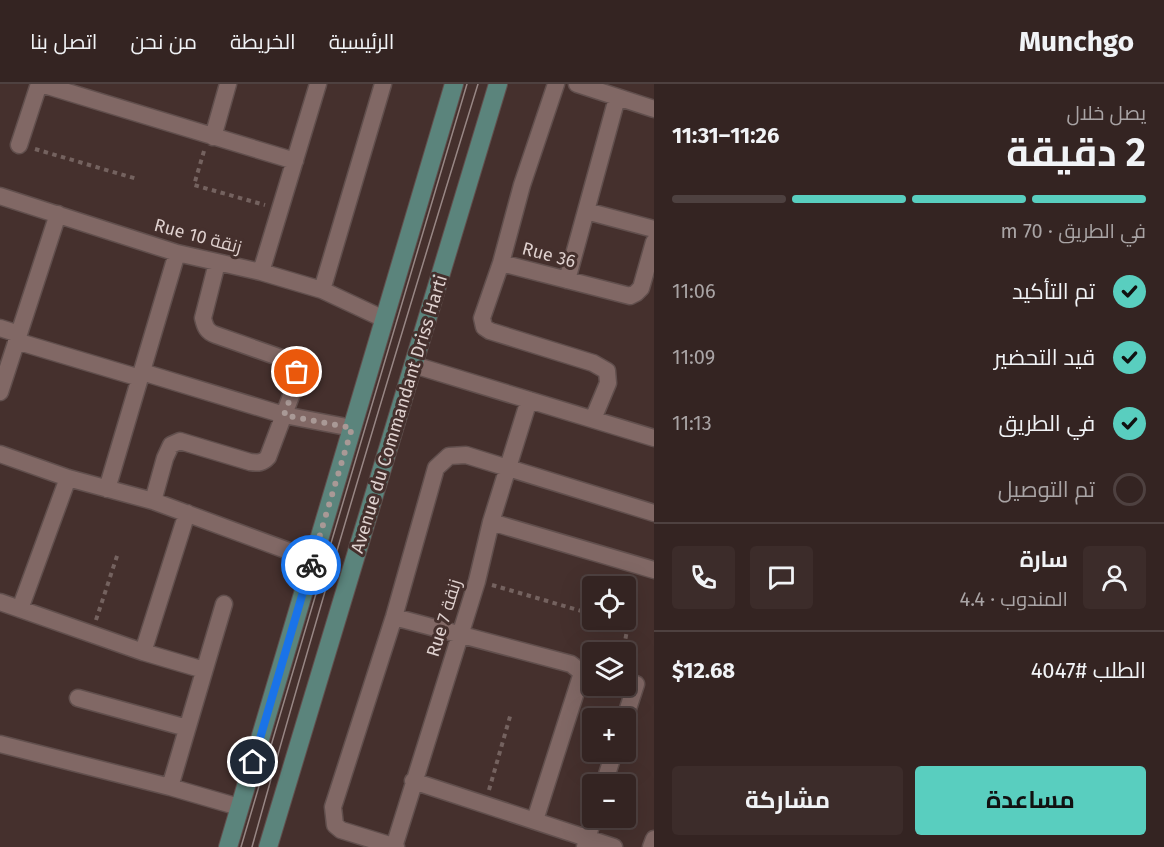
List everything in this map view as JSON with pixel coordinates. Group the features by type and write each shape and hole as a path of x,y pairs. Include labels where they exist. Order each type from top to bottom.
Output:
{"main road":[{"path":"228,847 454,84"},
{"name":"Avenue du Commandant Driss Harti","path":"268,847 498,84"}],"street":[{"path":"20,145 40,84 295,161"},
{"path":"210,136 228,84"},
{"path":"261,273 318,84"},
{"path":"322,290 383,84"},
{"path":"501,263 522,185 556,84"},
{"path":"577,84 654,109"},
{"path":"567,280 617,98"},
{"name":"Rue 10 زنقة","path":"0,196 177,253 322,290 384,319"},
{"path":"586,211 654,229"},
{"path":"0,392 58,214"},
{"name":"Rue 36","path":"593,419 608,383 607,371 593,363 490,331 484,327 482,318 501,263 630,296 640,288 654,243"},
{"path":"107,489 177,253"},
{"path":"153,501 165,458 171,445 180,441 260,463 268,457 297,380 294,364 210,333 205,327 203,318 217,263"},
{"path":"0,328 17,337 141,375 284,415 352,428"},
{"path":"414,365 593,419 653,434"},
{"name":"Rue 7 زنقة","path":"395,847 413,781 477,581 491,522 529,400"},
{"path":"0,454 68,478 153,501 313,560"},
{"path":"395,847 341,830 335,825 333,807 394,617 436,468 449,456 466,455 654,513"},
{"path":"20,609 68,478"},
{"path":"136,650 187,513"},
{"path":"491,522 654,570"},
{"path":"0,603 136,650 204,670"},
{"path":"170,787 224,604"},
{"path":"394,617 571,664 580,671 581,676 535,820"},
{"path":"78,698 187,728"},
{"path":"0,744 240,807"},
{"path":"413,781 535,820 586,842 614,847"}],"path":[{"path":"210,136 194,185 280,209"},
{"path":"20,145 137,179"},
{"path":"91,635 118,553"},
{"path":"477,581 582,611"},
{"path":"484,805 511,713"}],"tram line":[{"path":"241,847 467,84"},
{"path":"252,847 362,464 478,84"}],"way so far":[{"path":"297,372 297,380 284,415 352,428 311,565"}],"route":[{"path":"253,762 311,565"}]}
